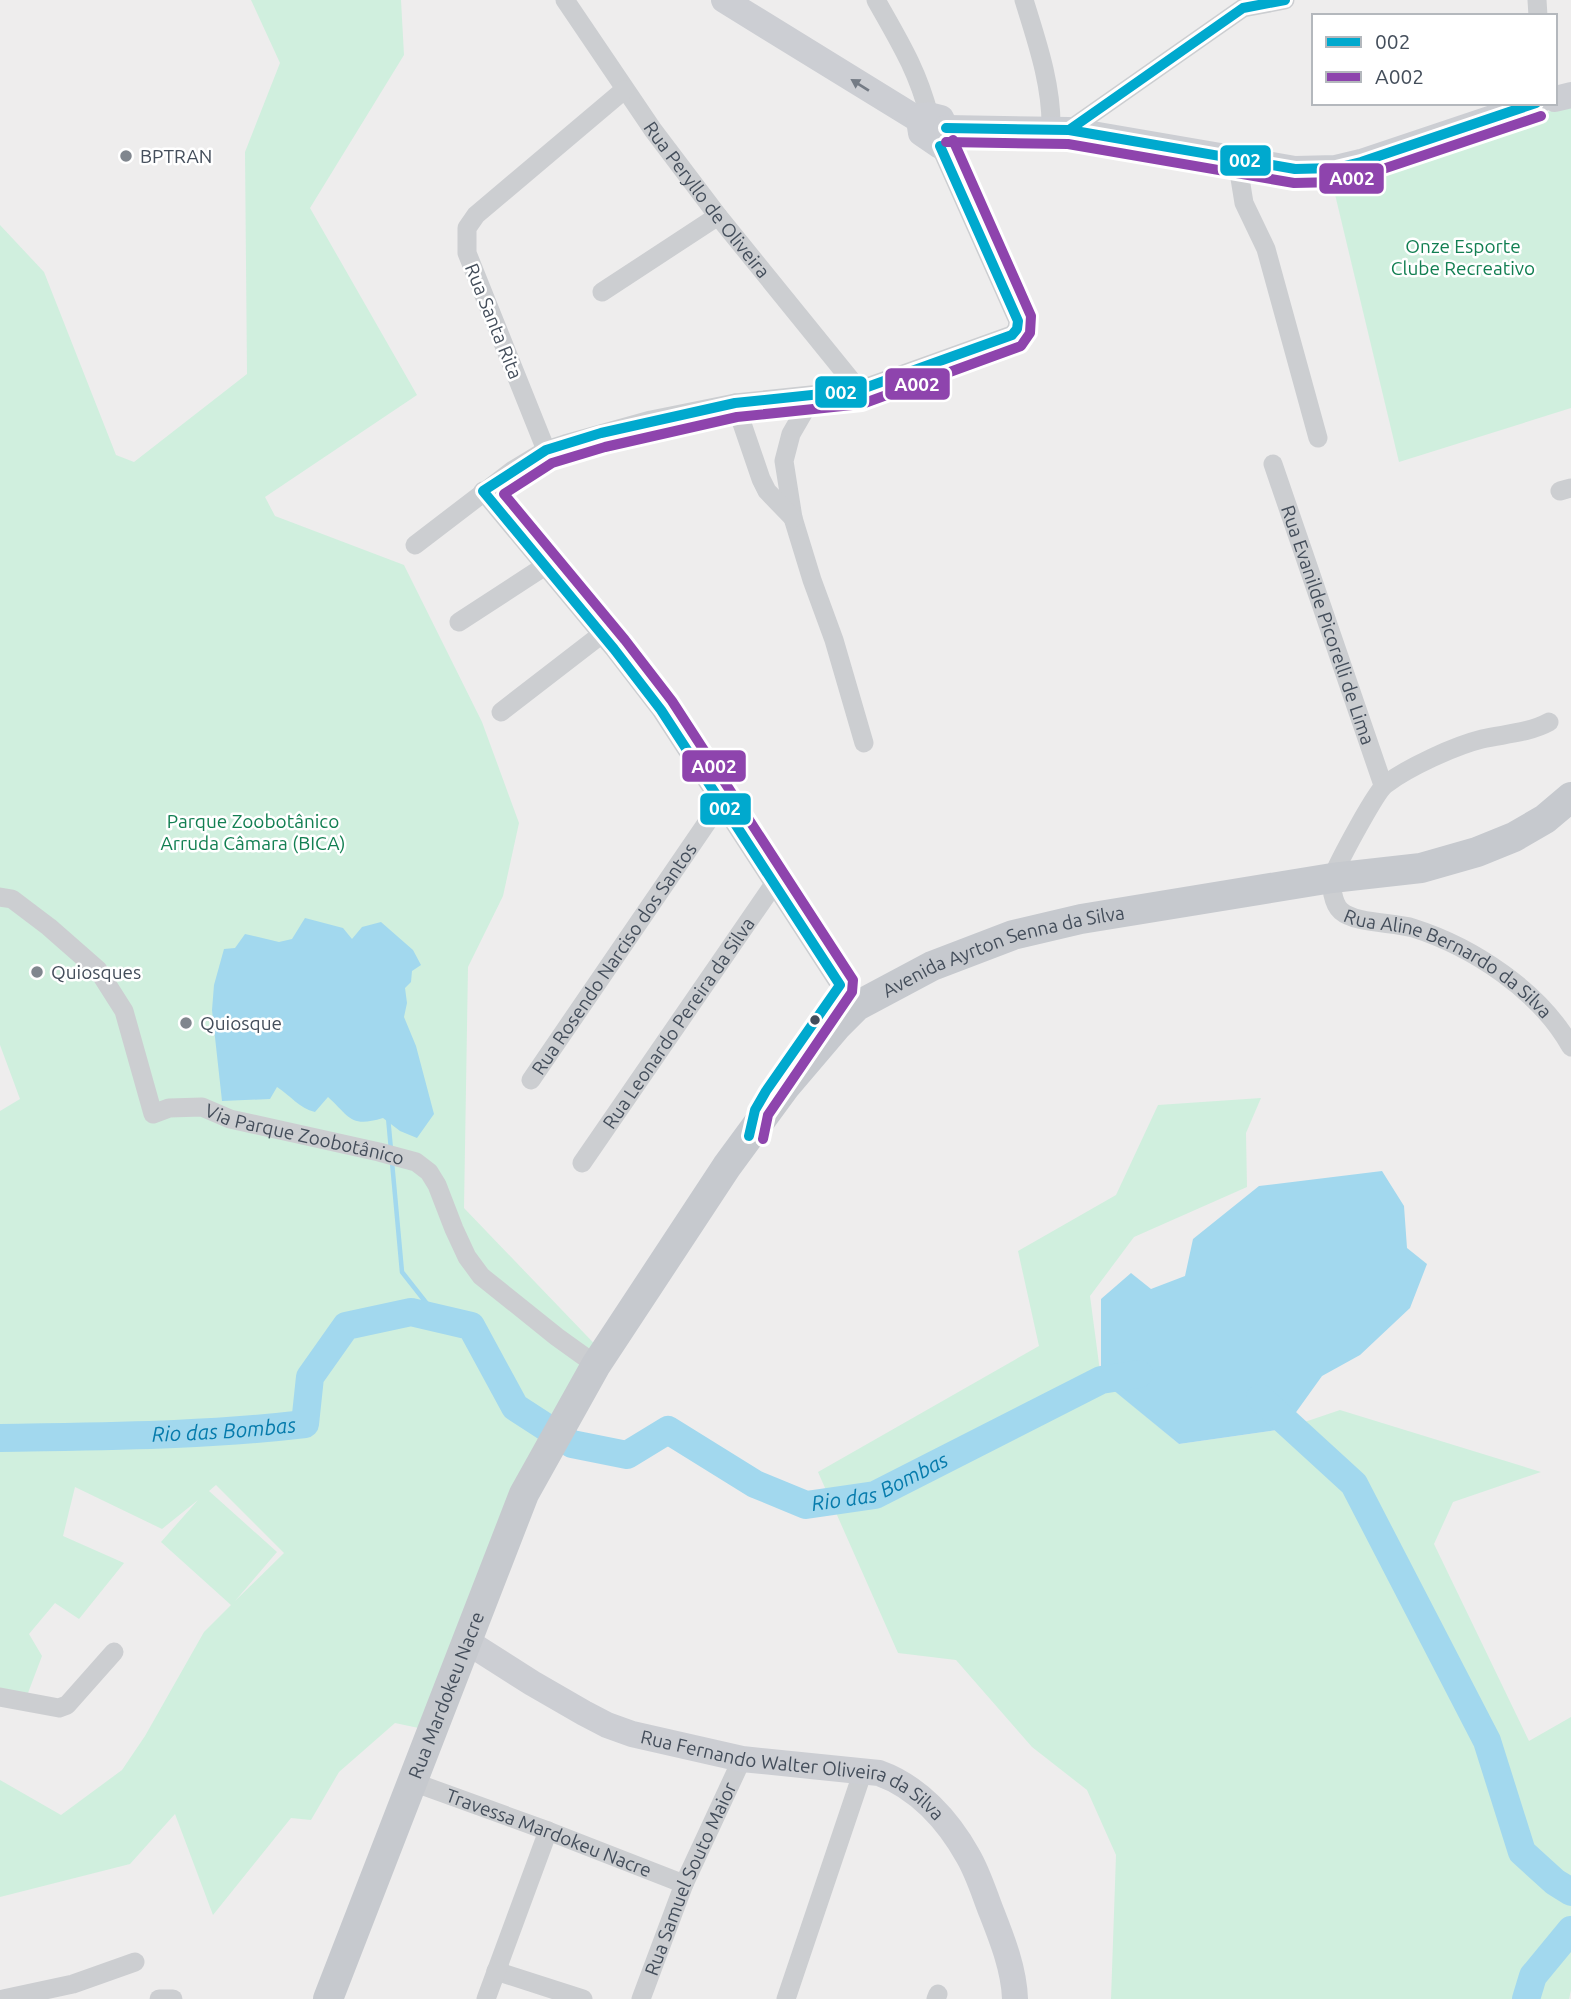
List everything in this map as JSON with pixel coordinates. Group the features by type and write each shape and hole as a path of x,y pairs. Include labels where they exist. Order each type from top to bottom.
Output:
{"main road":[{"name":"Avenida Ayrton Senna da Silva","path":"578,1397 596,1365 727,1166 810,1055 857,1006 932,967 1013,935 1081,919 1332,878 1422,868 1477,852 1514,837 1545,819 1571,797"},
{"name":"Rua Mardokeu Nacre","path":"328,1999 524,1494 578,1397"}],"street":[{"name":"Rua Peryllo de Oliveira","path":"565,0 625,90 718,216 859,390"},
{"path":"724,0 933,127 1060,130 1295,169 1336,168 1531,105"},
{"path":"415,545 483,491 547,450 638,423 735,403 859,390 1012,335 1017,329 1018,321 933,127 912,64 876,0"},
{"path":"1024,0 1060,130"},
{"path":"1060,130 1238,4 1285,0"},
{"name":"Rua Santa Rita","path":"547,450 467,253 467,228 475,215 625,90"},
{"path":"1237,160 1244,203 1266,248 1318,438"},
{"path":"602,292 718,216"},
{"path":"813,396 791,434 783,461 793,518 834,640 864,743"},
{"path":"735,403 761,480 767,491 793,518"},
{"name":"Rua Evanilde Picorelli de Lima","path":"1273,464 1383,785"},
{"path":"483,491 602,634 661,710 840,985 857,1006"},
{"path":"459,622 545,566"},
{"path":"501,712 602,634"},
{"path":"1332,878 1383,785 1454,747 1532,729 1549,722"},
{"name":"Rua Rosendo Narciso dos Santos","path":"531,1080 721,802"},
{"name":"Rua Aline Bernardo da Silva","path":"1332,878 1335,902 1342,912 1411,928 1444,940 1481,959 1534,1000 1571,1047"},
{"name":"Rua Leonardo Pereira da Silva","path":"582,1163 774,884"},
{"name":"Via Parque Zoobotânico","path":"0,897 12,899 99,970 124,1011 153,1114 169,1108 202,1107 230,1119 416,1162 429,1171 437,1185 467,1257 481,1276 596,1365"},
{"name":"Rua Fernando Walter Oliveira da Silva","path":"466,1641 607,1726 742,1759 879,1773 914,1790 948,1826 969,1857 1005,1947 1015,1999"},
{"path":"0,1697 59,1707 67,1705 114,1652"},
{"name":"Rua Samuel Souto Maior","path":"641,1999 684,1884 742,1759"},
{"path":"786,1999 863,1771"},
{"name":"Travessa Mardokeu Nacre","path":"413,1783 548,1831 684,1884"},
{"path":"486,1999 548,1831"},
{"path":"3,1999 77,1992 135,1962"},
{"path":"496,1971 583,1999"},
{"path":"159,1999 173,1999"}],"green space":[{"name":"Parque Zoobotânico Arruda Câmara (BICA)","path":"251,0 401,0 404,55 310,208 417,395 265,497 275,516 404,565 482,722 519,823 503,896 468,967 464,1208 609,1359 531,1472 428,1730 395,1723 339,1772 311,1820 291,1818 213,1915 175,1814 130,1864 0,1897 0,1780 61,1815 122,1770 145,1736 204,1632 231,1605 161,1542 198,1500 162,1529 75,1487 63,1536 124,1563 79,1619 55,1603 29,1634 42,1656 28,1693 0,1689 0,1111 20,1099 0,1045 0,225 44,272 116,455 134,462 247,374 245,152 280,63","holes":["216,1485 284,1553 235,1601 277,1552 209,1491"]},
{"name":"Onze Esporte Clube Recreativo","path":"1571,104 1571,408 1399,462 1333,186"},
{"path":"1261,1098 1246,1133 1247,1187 1134,1237 1090,1296 1101,1379 1179,1444 1284,1429 1340,1410 1541,1472 1453,1502 1434,1544 1529,1741 1571,1717 1569,1999 1111,1999 1116,1855 1087,1790 1032,1747 956,1660 898,1653 818,1472 1039,1346 1018,1251 1116,1195 1158,1105"}],"water":[{"path":"305,918 343,928 352,939 362,927 381,922 413,950 421,965 412,971 411,982 405,988 407,1003 404,1017 416,1046 434,1114 417,1138 400,1131 383,1118 364,1122 351,1119 328,1097 315,1112 309,1110 277,1087 270,1099 222,1101 212,1010 214,985 224,949 235,948 245,934 279,942 292,939"},
{"path":"1382,1171 1404,1206 1407,1248 1427,1264 1410,1308 1360,1355 1322,1376 1284,1429 1179,1444 1101,1380 1101,1299 1131,1273 1151,1289 1185,1276 1193,1239 1259,1186"}],"waterway":[{"path":"388,1117 391,1150"},
{"path":"392,1162 402,1272 439,1319"},
{"name":"Rio das Bombas","path":"0,1438 191,1433 305,1424 310,1377 346,1326 411,1312 471,1326 515,1407 572,1444 627,1455 668,1430 755,1484 806,1505 875,1495 1101,1380 1139,1374"},
{"path":"1260,1398 1354,1484 1487,1741 1522,1852 1555,1882 1571,1892"},
{"path":"1526,1999 1533,1976 1571,1930"}],"transit line":[{"name":"002","path":"1069,130 1243,8 1285,0"},
{"name":"002","path":"946,128 1069,130 1295,169 1336,168 1530,105"},
{"name":"A002","path":"946,142 1068,144 1294,183 1338,182 1541,116"},
{"name":"A002","path":"763,1139 768,1115 852,992 853,980 672,701 504,494 552,463 605,447 737,417 862,404 1021,346 1030,333 1031,316 953,140"},
{"name":"002","path":"749,1136 755,1110 766,1091 840,985 661,710 483,491 546,450 601,433 735,403 859,390 1012,335 1017,329 1018,321 940,146"}],"place":[{"name":"BPTRAN","path":"126,156"},
{"name":"Quiosques","path":"37,972"},
{"name":"Quiosque","path":"186,1023"}]}
